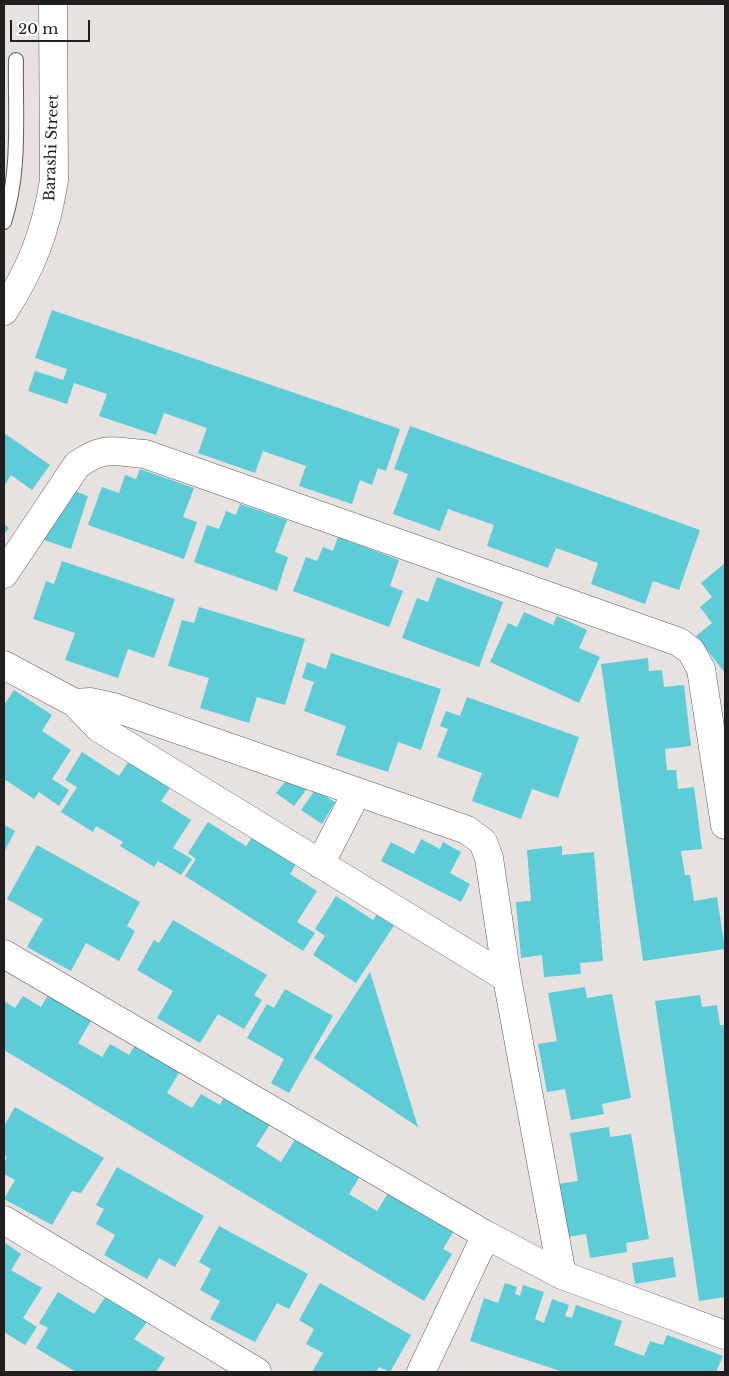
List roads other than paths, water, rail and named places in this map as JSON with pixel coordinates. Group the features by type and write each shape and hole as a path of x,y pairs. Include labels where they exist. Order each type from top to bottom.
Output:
{"street":[{"name":"Barashi Street","path":"4,311 34,259 50,207 54,180 53,4"},
{"path":"4,574 77,465 90,456 105,450 145,454 679,642 691,651 701,669 725,825"},
{"path":"4,665 75,703 99,728 507,978"},
{"path":"75,703 90,702 112,707 467,830 483,842 489,858 507,978 562,1275"},
{"path":"320,864 357,792"},
{"path":"4,954 486,1235 562,1275 725,1335"},
{"path":"4,1220 257,1372"},
{"path":"421,1372 486,1235"}],"lane":[{"path":"5,215 15,168 16,60"},
{"path":"4,149 14,135"}]}
